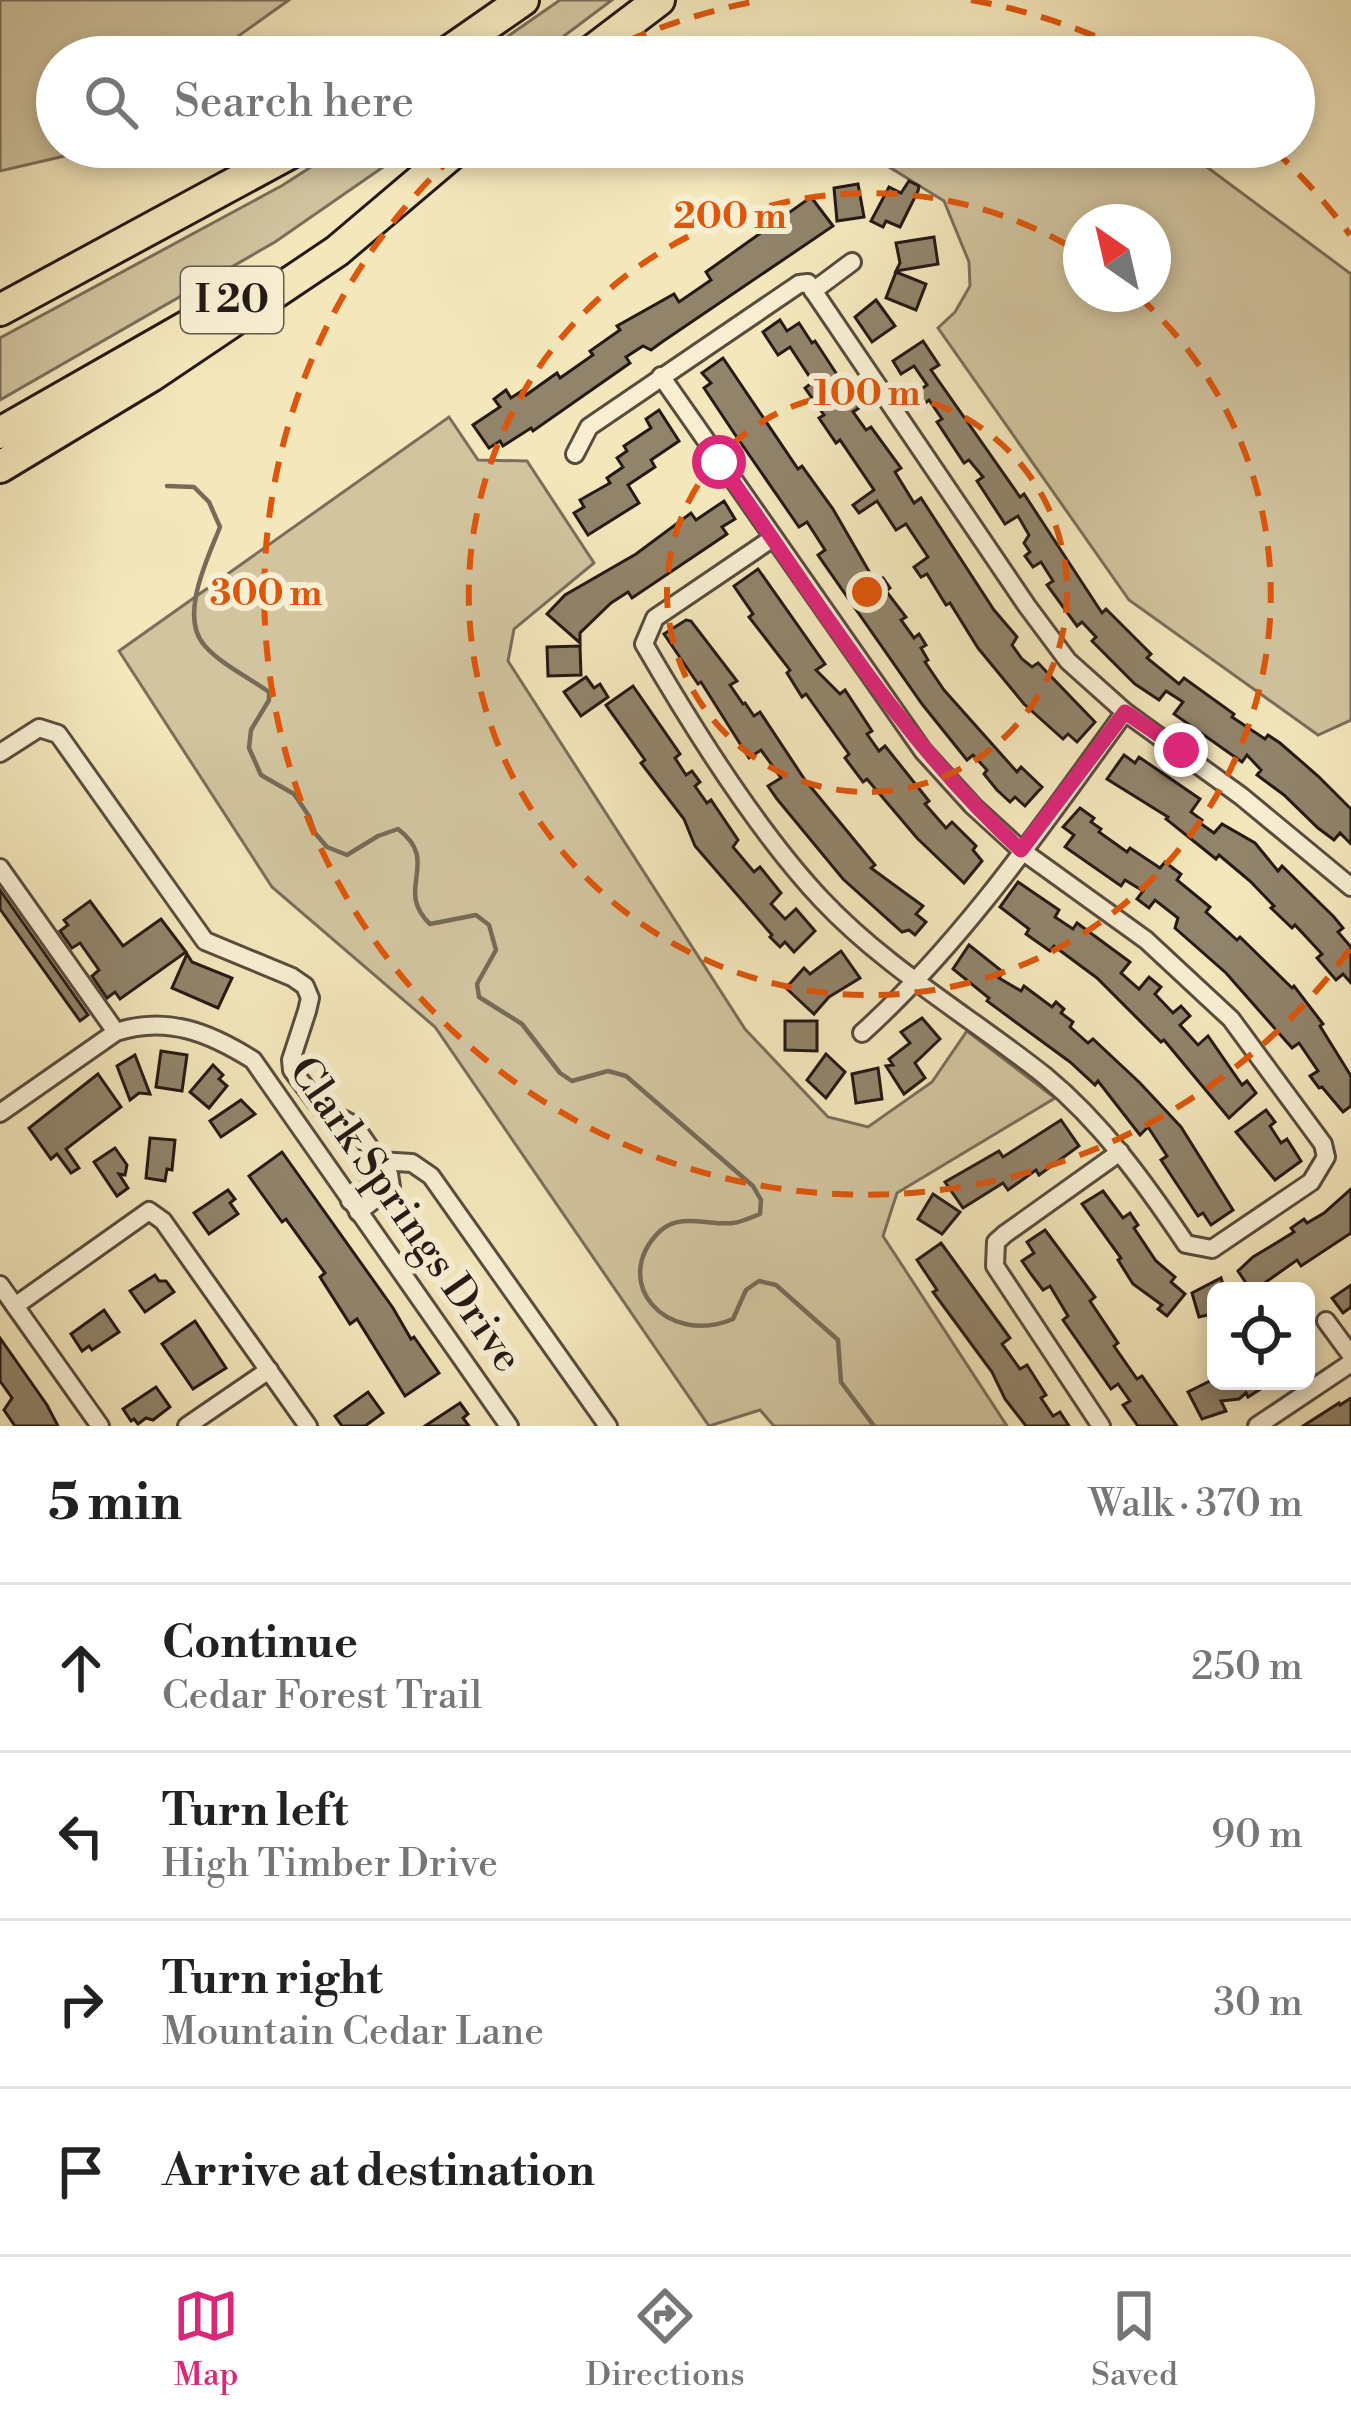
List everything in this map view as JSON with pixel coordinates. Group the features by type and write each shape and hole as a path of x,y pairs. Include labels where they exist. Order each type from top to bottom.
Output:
{"highway":[{"path":"471,36 523,0"},
{"path":"612,36 659,0"},
{"name":"I 20","path":"0,310 262,168"},
{"name":"I 20","path":"0,433 220,308 431,168"},
{"path":"0,467 151,376 337,251 435,168"}],"street":[{"path":"813,291 852,262"},
{"path":"574,454 589,427 799,284 808,284 1068,661 1125,712 1349,881"},
{"path":"661,376 923,751 1021,850 1190,978 1231,1018 1323,1144 1326,1157 1311,1182 1211,1249 1186,1244 1120,1152 1044,1075 914,980 821,900 751,808 644,644 655,619 773,538"},
{"path":"862,1034 914,980 1021,850 1125,712"},
{"path":"0,753 39,728 58,734 205,941 292,976 305,986 310,998 292,1070 321,1108 354,1125 375,1157 390,1169 391,1187 354,1206"},
{"path":"0,868 109,1037 0,1113"},
{"name":"Clark Springs Drive","path":"109,1037 133,1026 190,1028 253,1060 509,1426"},
{"path":"1101,1426 994,1266 993,1253 1005,1234 1120,1152"},
{"path":"390,1169 412,1163 431,1176 608,1426"},
{"path":"15,1306 149,1211 164,1221 308,1426"},
{"path":"0,1286 100,1426"},
{"path":"1257,1426 1351,1359 1326,1321"},
{"path":"187,1426 268,1370"}],"shaded area":[{"path":"0,0 289,0 238,36 36,36 36,163 0,171"},
{"path":"560,0 612,0 564,36 508,36"},
{"path":"309,168 382,168 275,242 0,400 0,338"},
{"path":"891,168 1208,168 1351,274 1351,720 1318,735 1129,600 938,328 955,312 970,286 969,262 944,201"},
{"path":"449,417 478,460 527,461 594,563 514,629 508,661 745,1029 828,1117 868,1127 932,1082 967,1031 1055,1098 897,1193 883,1236 1007,1426 774,1426 760,1410 709,1426 435,1027 272,887 119,651"}],"building":[{"path":"909,181 919,186 900,227 871,221 889,187 901,193"},
{"path":"858,184 864,217 837,221 834,188"},
{"path":"811,197 833,226 651,350 643,346 626,357 630,363 533,431 489,448 473,425 500,407 494,399 506,390 511,398 523,390 526,395 557,373 560,378 593,355 590,351 620,330 617,326 674,294 679,302 711,280 706,272"},
{"path":"934,237 938,264 896,271 900,263 896,243"},
{"path":"896,272 926,284 916,310 886,298"},
{"path":"876,300 895,326 872,342 855,317"},
{"path":"780,320 787,331 799,323 815,341 859,408 853,412 866,430 871,427 901,468 895,472 914,503 921,498 1017,637 1012,645 1022,659 1032,667 1038,663 1095,722 1077,742 1068,734 1063,739 1024,704 927,574 921,577 914,567 928,557 906,524 896,530 877,501 859,513 853,505 874,490 819,418 824,415 805,388 813,382 790,347 778,355 763,332"},
{"path":"923,341 939,365 931,370 1020,497 1024,494 1102,613 1106,609 1151,654 1147,658 1179,684 1184,678 1232,717 1265,739 1268,735 1280,743 1318,776 1351,809 1351,844 1340,833 1334,840 1318,828 1257,775 1261,770 1247,755 1242,762 1174,714 1183,702 1166,691 1159,700 1135,684 1092,641 1096,637 1082,622 1077,626 1047,585 1053,581 1041,562 1033,567 1025,556 1030,552 1024,543 1029,535 1018,516 1005,524 977,481 983,477 969,460 964,463 937,422 942,419 929,400 924,404 916,393 927,385 914,366 901,374 893,361"},
{"path":"723,358 798,469 802,466 833,509 874,580 883,578 890,588 886,591 906,617 901,620 926,645 921,648 925,662 944,690 1017,772 1021,767 1042,787 1025,806 1015,797 1010,802 997,790 984,774 987,770 973,755 967,760 922,704 818,555 825,550 807,522 799,527 734,433 704,388 711,383 702,373"},
{"path":"659,410 679,441 651,460 655,467 628,485 639,503 588,535 574,513 584,507 580,500 610,483 607,478 623,467 617,458 627,451 624,446 651,428 646,419"},
{"path":"724,501 735,519 722,527 727,534 632,598 628,592 611,603 580,633 580,643 547,614 565,595 636,554 691,513 696,520"},
{"path":"758,569 825,664 816,670 840,694 845,690 872,731 867,734 879,751 885,746 946,828 952,822 976,846 973,850 982,861 964,883 917,838 867,779 863,782 845,758 849,754 806,694 802,697 787,673 790,670 749,617 753,614 734,586"},
{"path":"686,620 737,681 730,685 743,704 754,716 760,712 805,780 875,865 871,868 923,906 916,914 926,922 915,935 902,932 843,879 777,799 768,786 781,778 761,750 749,758 664,634"},
{"path":"580,646 581,675 548,676 547,647"},
{"path":"586,677 594,688 600,684 608,697 581,716 564,692"},
{"path":"633,686 680,754 675,758 686,775 692,771 700,782 695,786 707,803 711,800 738,840 733,847 754,872 760,867 781,893 771,904 785,919 796,909 815,931 794,952 785,942 780,947 770,937 695,846 684,819 641,763 645,760 606,705"},
{"path":"1124,755 1135,763 1139,757 1200,799 1191,812 1200,823 1214,833 1222,824 1255,843 1278,871 1282,866 1334,917 1343,928 1338,932 1351,947 1351,983 1343,974 1336,980 1317,958 1322,954 1295,925 1292,928 1219,855 1216,859 1168,817 1107,779"},
{"path":"1080,808 1094,818 1091,822 1099,832 1127,852 1130,848 1160,868 1165,862 1181,874 1177,880 1210,907 1206,912 1294,986 1323,1024 1351,1076 1351,1106 1343,1112 1319,1088 1310,1076 1318,1071 1299,1043 1292,1048 1226,973 1175,928 1178,918 1155,900 1149,908 1137,899 1143,891 1125,880 1121,886 1065,847 1074,835 1063,827"},
{"path":"1018,882 1059,910 1055,917 1073,929 1077,923 1130,962 1121,973 1139,989 1149,977 1161,987 1155,994 1173,1013 1181,1006 1190,1016 1180,1025 1198,1045 1208,1036 1242,1085 1247,1081 1256,1093 1229,1118 1164,1040 1097,978 1054,946 1050,951 1026,934 1029,929 1000,907"},
{"path":"0,890 88,1015 80,1021 0,909"},
{"path":"90,901 123,946 161,919 186,952 120,999 115,992 107,998 92,976 99,970 80,943 72,948 60,931 68,925 64,920"},
{"path":"969,945 1003,972 999,978 1021,991 1024,986 1052,1007 1056,1002 1073,1022 1070,1027 1088,1043 1093,1039 1140,1083 1181,1127 1233,1210 1211,1225 1203,1213 1198,1216 1161,1160 1167,1156 1148,1127 1140,1135 1098,1081 1095,1085 953,969"},
{"path":"841,951 860,978 829,997 814,1014 786,988 804,968 810,974"},
{"path":"187,954 192,962 232,978 218,1008 172,988"},
{"path":"922,1018 940,1039 915,1063 925,1078 904,1094 886,1066 893,1065 889,1059 910,1043 901,1032"},
{"path":"785,1021 817,1021 817,1051 785,1050"},
{"path":"161,1051 187,1055 182,1091 156,1087"},
{"path":"826,1054 845,1072 826,1098 807,1080"},
{"path":"135,1055 150,1094 139,1093 130,1100 117,1066"},
{"path":"213,1065 227,1086 209,1108 190,1092"},
{"path":"878,1068 882,1099 856,1103 852,1074"},
{"path":"98,1074 121,1107 66,1149 79,1168 71,1173 57,1154 51,1159 29,1128"},
{"path":"241,1100 255,1114 221,1137 210,1121"},
{"path":"1266,1110 1281,1143 1287,1139 1301,1161 1275,1180 1236,1132"},
{"path":"1061,1120 1079,1146 1039,1175 1036,1170 1008,1190 1003,1183 963,1208 945,1182 999,1151 1003,1157"},
{"path":"150,1138 175,1140 172,1170 167,1169 165,1181 146,1178"},
{"path":"115,1148 127,1165 125,1175 119,1174 128,1188 117,1196 94,1162"},
{"path":"282,1152 439,1373 405,1396 357,1319 350,1324 320,1277 325,1273 249,1176"},
{"path":"1351,1189 1351,1233 1301,1266 1297,1260 1266,1282 1245,1282 1238,1271 1253,1257 1294,1232 1291,1228 1304,1219 1307,1223"},
{"path":"228,1190 238,1214 209,1234 194,1213"},
{"path":"1103,1191 1123,1218 1130,1213 1138,1225 1134,1228 1156,1261 1175,1277 1171,1282 1185,1294 1167,1316 1158,1309 1162,1305 1133,1284 1121,1258 1082,1204"},
{"path":"933,1194 960,1212 942,1234 918,1219"},
{"path":"1045,1230 1095,1297 1090,1301 1118,1343 1114,1346 1177,1426 1138,1426 1123,1405 1130,1401 1118,1384 1111,1389 1063,1320 1068,1316 1050,1286 1043,1290 1022,1261 1034,1253 1027,1242"},
{"path":"941,1243 1010,1338 1002,1344 1020,1369 1027,1365 1053,1416 1060,1412 1069,1426 1026,1426 1005,1399 917,1260"},
{"path":"155,1275 174,1292 145,1312 130,1291"},
{"path":"1207,1285 1207,1315 1199,1317 1192,1293"},
{"path":"1351,1285 1351,1307 1343,1313 1332,1298"},
{"path":"104,1310 119,1332 92,1350 89,1346 82,1351 71,1334"},
{"path":"195,1321 226,1368 193,1389 162,1344"},
{"path":"0,1338 58,1426 15,1426 4,1410 12,1398 0,1381"},
{"path":"1207,1382 1207,1390 1259,1390 1248,1397 1246,1393 1221,1401 1226,1411 1202,1419 1188,1392"},
{"path":"156,1387 170,1407 153,1420 131,1421 123,1409"},
{"path":"368,1392 383,1413 365,1426 342,1426 335,1416"},
{"path":"1351,1398 1351,1426 1303,1426 1339,1403"},
{"path":"460,1403 469,1426 425,1426"}],"waterway":[{"path":"167,486 194,487 209,502 220,527 198,587 194,620 197,634 212,653 269,692 251,730 249,748 261,775 294,794 327,847 347,855 398,829 416,853 416,899 430,924 476,915 489,925 496,950 477,984 479,997 522,1024 560,1073 572,1081 608,1071 626,1076 753,1186 761,1200 760,1214 733,1223 677,1222 660,1231 640,1270 652,1305 686,1324 709,1325 733,1319 746,1290 759,1281 776,1285 838,1340 841,1382 874,1426"}],"route":[{"path":"719,462 923,751 1021,850 1125,712 1181,750"}]}
